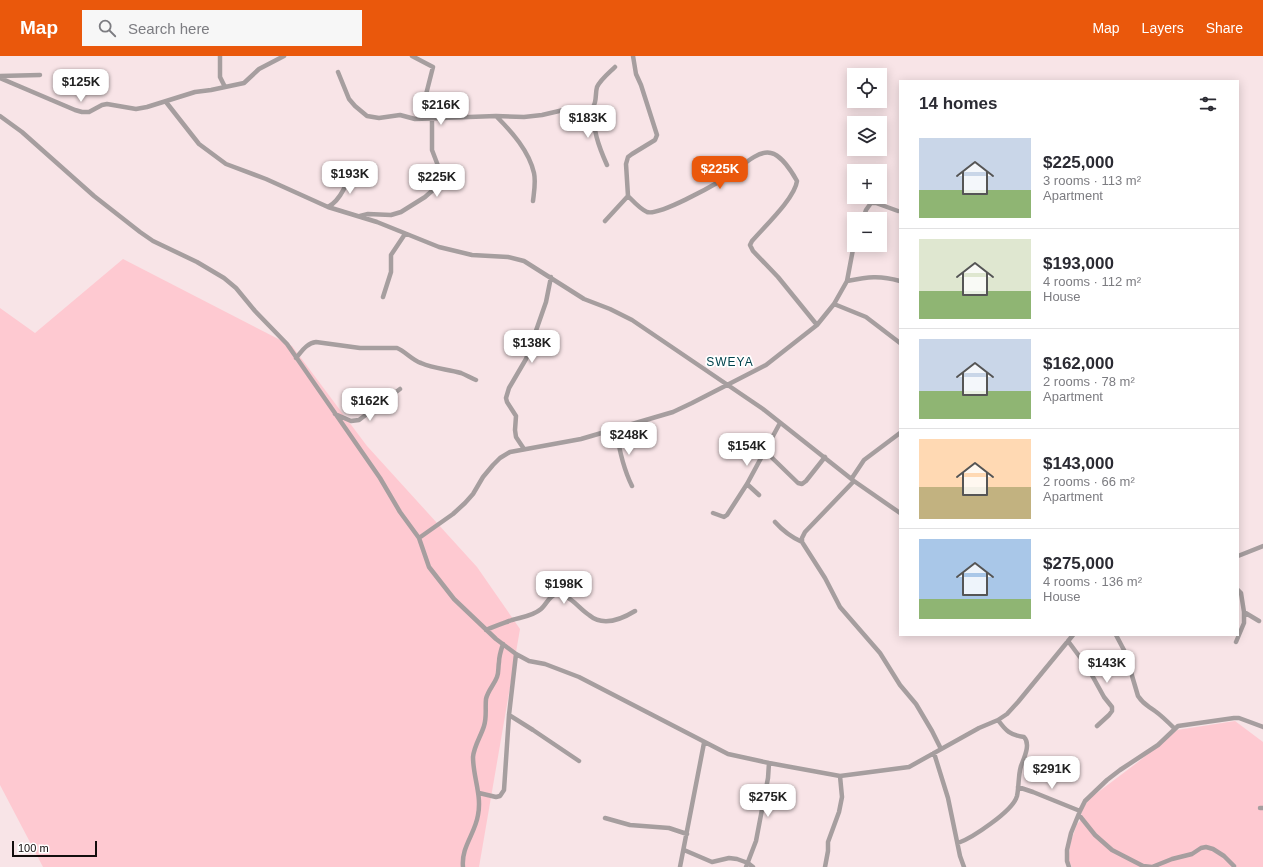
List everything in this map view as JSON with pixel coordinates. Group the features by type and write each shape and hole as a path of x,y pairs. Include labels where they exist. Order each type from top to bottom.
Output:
{"street":[{"path":"220,56 220,76 225,87"},
{"path":"0,77 82,112 89,112 107,104 136,109 166,102 195,92 244,83 259,69 284,56"},
{"path":"412,56 432,66 433,68 420,118"},
{"path":"633,56 636,74 641,85 657,136 655,140 628,158 626,164 628,196 642,209 652,213 674,205 723,180 752,158 763,152 770,152 777,155 798,181 789,198 750,245 753,251 786,286 817,325"},
{"path":"607,165 597,143 593,123 593,107 595,105 598,87 604,78 615,67"},
{"path":"338,72 350,99 355,106 367,116 379,118 400,115 408,118 496,116 524,117 542,115 572,108 593,107"},
{"path":"0,77 40,75"},
{"path":"166,102 199,144 226,164 270,181 328,207 393,228 439,247 472,255 508,257 524,261 584,299 610,309 632,320 763,409 853,479 899,512"},
{"path":"0,116 22,132 94,196 140,232 153,241 197,262 224,278 236,288 258,314 280,336 380,478 400,512 419,538 429,567 444,587 454,599 490,634 516,654 529,661 545,664 579,677 621,700 672,724 704,743 728,754 840,776 909,767 979,728 998,720 1007,714 1018,702 1070,636"},
{"path":"496,116 518,140 534,172 533,201"},
{"path":"358,216 368,214 391,215 401,212 425,197 438,184 440,171 432,150 432,118"},
{"path":"328,207 333,205 346,185 350,168"},
{"path":"605,221 628,196"},
{"path":"865,212 871,203 876,203 898,211"},
{"path":"383,297 390,272 391,255 405,234"},
{"path":"419,538 454,514 473,494 483,477 500,458 510,452 581,439 616,430 631,424 673,412 766,365 817,325 834,304 847,281 852,252"},
{"path":"524,449 516,437 516,416 506,398 509,388 526,359 544,306 550,277"},
{"path":"847,281 872,277 899,281"},
{"path":"834,304 866,317 899,342"},
{"path":"296,358 311,342 360,348 397,348 413,360 439,369 461,373 476,380"},
{"path":"334,413 351,421 360,420 400,389"},
{"path":"713,513 724,517 727,515 747,484 764,450 780,423"},
{"path":"616,430 619,450 626,474 632,486"},
{"path":"802,542 805,532 853,479 864,460 899,434"},
{"path":"764,450 798,483 802,484 825,457"},
{"path":"747,484 759,496"},
{"path":"775,522 781,529 793,538 802,542 825,578 840,608 883,657 900,685 916,704 941,750"},
{"path":"1239,556 1263,546"},
{"path":"1239,591 1241,593 1244,612 1244,623 1239,635"},
{"path":"486,630 538,611 543,608 551,597 556,594 561,594 576,602 589,616 603,621 609,621 627,616 635,610"},
{"path":"1244,612 1259,621"},
{"path":"1116,636 1124,652 1138,696 1146,706 1156,711 1175,729"},
{"path":"1236,642 1239,636"},
{"path":"1068,641 1088,668 1104,697 1112,707 1112,711 1109,715 1097,726"},
{"path":"463,867 463,856 476,827 480,805 473,757 474,749 485,725 486,701 488,693 498,675 503,644"},
{"path":"479,793 496,797 500,796 504,790 509,715 516,654"},
{"path":"509,715 579,761"},
{"path":"1069,867 1067,861 1067,850 1071,833 1085,801 1107,780 1158,745 1175,729 1182,725 1234,718 1239,718 1263,727"},
{"path":"958,843 977,834 1011,806 1017,796 1020,770 1027,748 1027,740 1024,737 1015,736 1009,733 998,720"},
{"path":"680,867 704,743"},
{"path":"934,753 948,798 960,856 964,867"},
{"path":"747,865 756,840 768,778 769,763"},
{"path":"825,867 828,842 840,812 842,797 840,776"},
{"path":"1018,787 1033,792 1079,813 1095,835 1112,850 1143,866 1152,867 1172,859 1192,854 1201,848 1206,847 1213,848 1234,866"},
{"path":"605,818 630,825 669,828 687,834"},
{"path":"684,850 712,862 729,858 737,859 753,867"}],"shaded area":[{"path":"123,259 292,346 367,446 477,567 520,629 479,867 43,867 0,785 0,308 35,333"},
{"path":"1235,721 1263,742 1263,867 1072,867 1068,860 1071,841 1077,824 1080,821 1082,810 1089,799 1177,730"}],"district":[{"name":"SWEYA","path":"730,362"}]}
